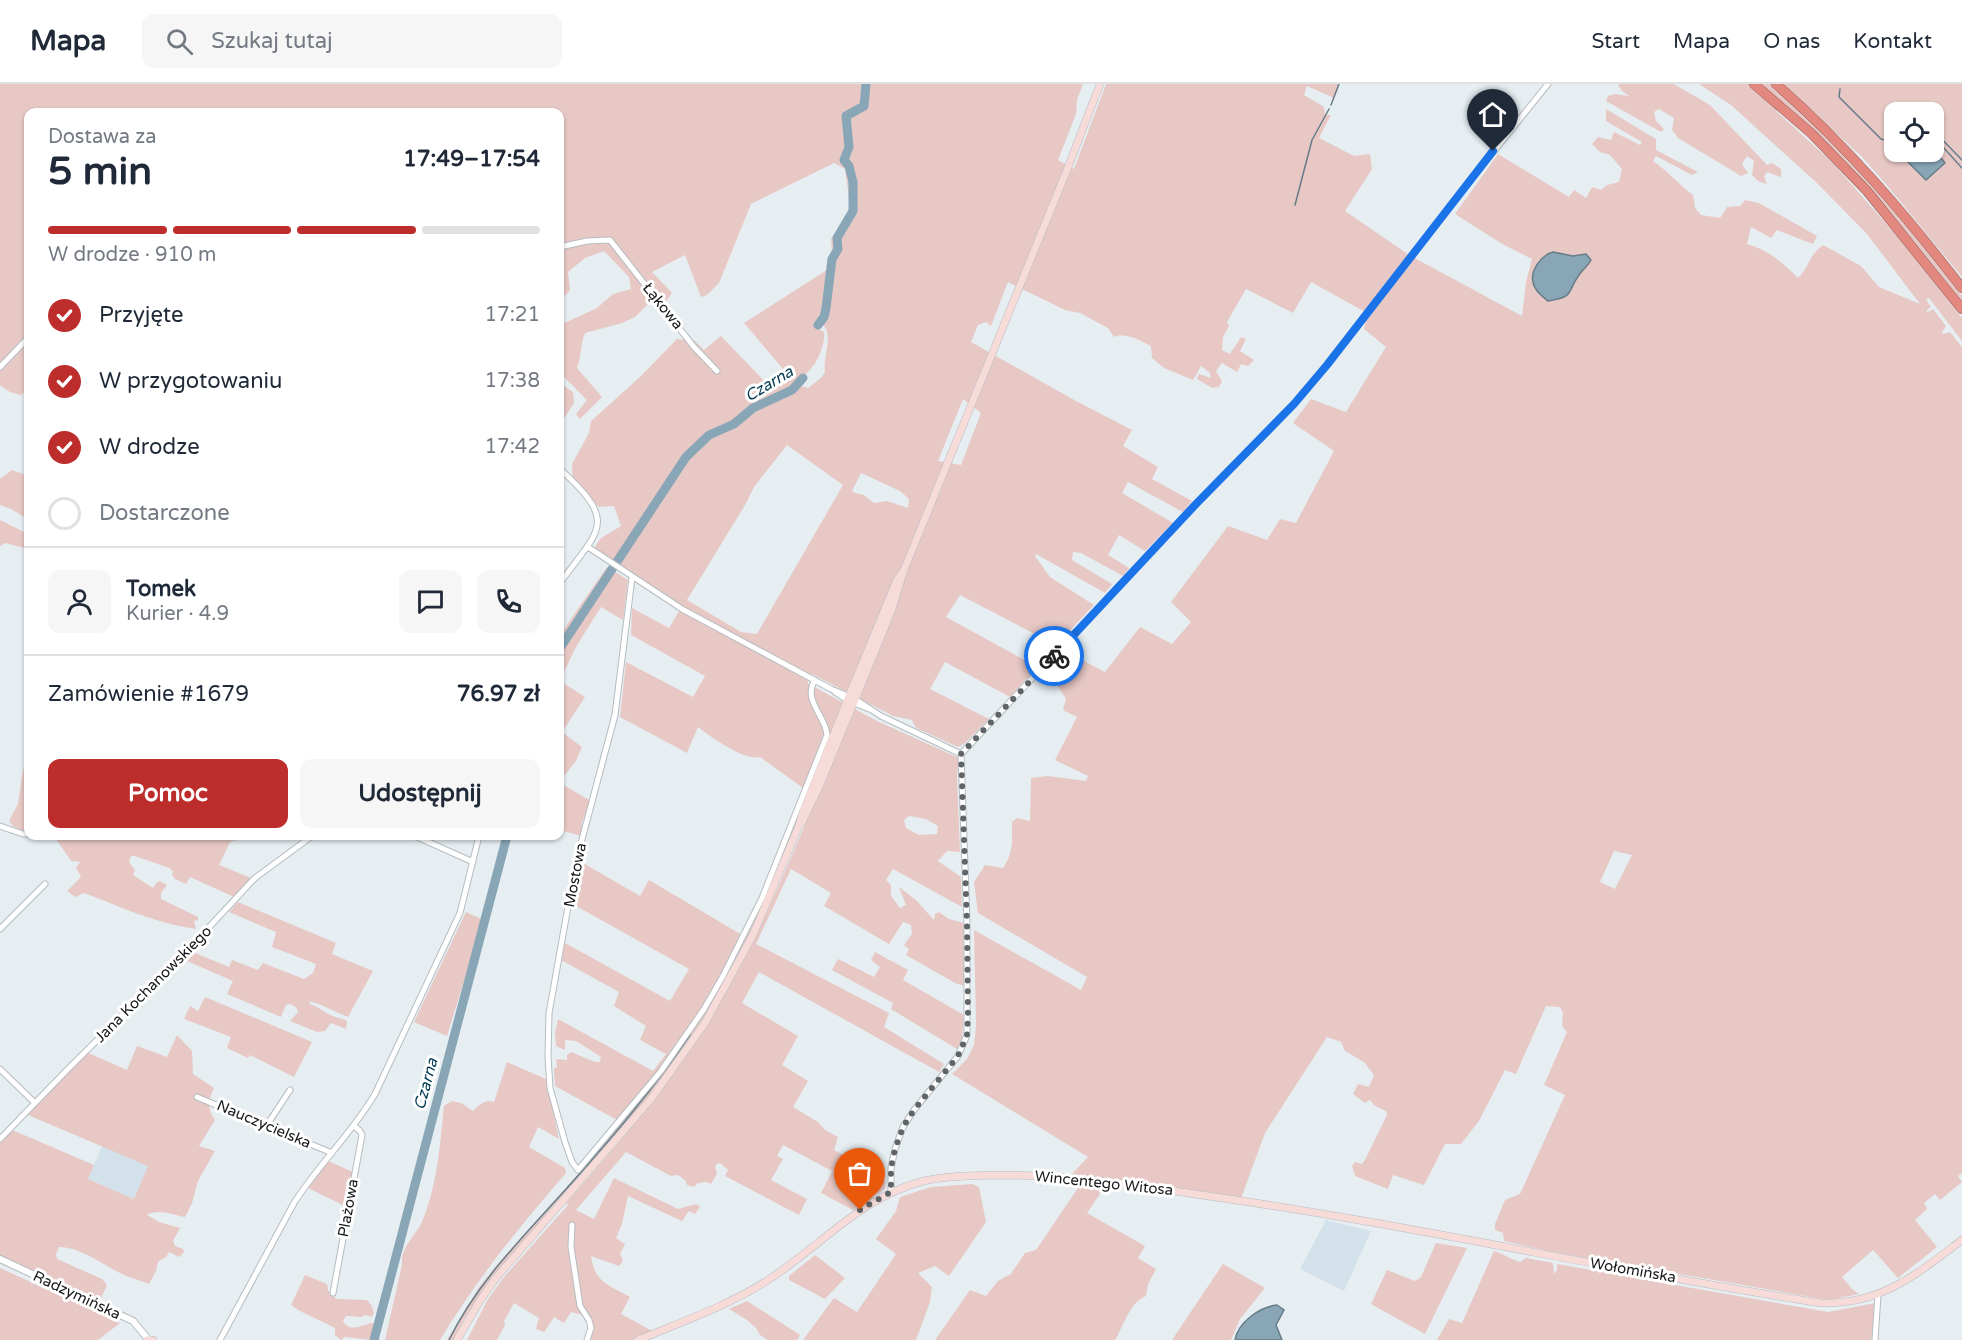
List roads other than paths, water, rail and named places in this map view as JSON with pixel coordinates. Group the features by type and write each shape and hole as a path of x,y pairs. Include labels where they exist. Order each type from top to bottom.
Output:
{"highway":[{"path":"1754,84 1812,134 1867,191 1962,309"},
{"path":"1783,90 1818,121 1876,182 1962,288"}],"main road":[{"path":"457,1340 496,1278 625,1132 689,1047 719,999 753,935 798,828 806,802 891,612 902,581 903,570 1100,84"},
{"name":"Wincentego Witosa","path":"638,1340 762,1284 849,1218 891,1192 912,1184 940,1178 978,1175 1041,1175 1082,1178 1289,1208"},
{"name":"Wołomińska","path":"1289,1208 1821,1303 1846,1303 1878,1295 1916,1274 1962,1240"},
{"path":"147,1340 153,1340"}],"street":[{"path":"891,1192 891,1168 903,1127 918,1104 958,1056 967,1035 967,924 961,754 1196,504 1294,404 1548,84"},
{"name":"Łąkowa","path":"564,246 587,241 609,240 694,347 717,371"},
{"path":"0,368 24,342"},
{"path":"564,578 588,547 596,531 596,513 588,498 565,474"},
{"path":"588,547 682,609 870,710 961,754"},
{"name":"Mostowa","path":"632,578 615,715 576,862 549,1013 550,1088 565,1142 578,1170 661,1071 704,1009 740,943 785,844 827,735 826,725 810,695 815,680"},
{"path":"0,826 24,833"},
{"name":"Jana Kochanowskiego","path":"0,1139 182,957 255,878 307,840"},
{"path":"424,840 473,862"},
{"path":"220,1340 294,1203 354,1126 375,1094 460,913 478,840"},
{"path":"0,929 45,884"},
{"path":"0,1070 34,1103"},
{"path":"267,1125 290,1090"},
{"name":"Nauczycielska","path":"197,1097 332,1153"},
{"name":"Plażowa","path":"333,1293 362,1135 354,1126"},
{"path":"572,1225 571,1247 580,1306 591,1328 587,1340"},
{"name":"Radzymińska","path":"0,1259 133,1321 147,1340"},
{"path":"1875,1340 1878,1295"}],"water":[{"path":"1908,162 1944,162 1945,163 1926,180"},
{"path":"1553,252 1573,256 1586,254 1591,260 1566,296 1548,301 1535,288 1533,273 1545,256"},
{"path":"1277,1305 1284,1310 1276,1325 1282,1340 1235,1340 1240,1327 1251,1316 1270,1306"}],"waterway":[{"name":"Czarna","path":"818,325 824,317 826,308 832,259 838,249 837,238 853,211 853,182 849,166 844,160 849,147 846,116 864,106 866,84"},
{"path":"1331,105 1339,84"},
{"path":"1840,89 1839,97 1884,140"},
{"path":"1295,205 1312,140 1329,109"},
{"path":"1944,141 1962,160"},
{"path":"1944,148 1962,168"},
{"name":"Czarna","path":"564,642 686,457 709,435 734,424 753,408 792,390 803,378"},
{"name":"Czarna","path":"374,1340 506,840"},
{"path":"449,1340 473,1298 488,1279 631,1114 690,1035"}]}
